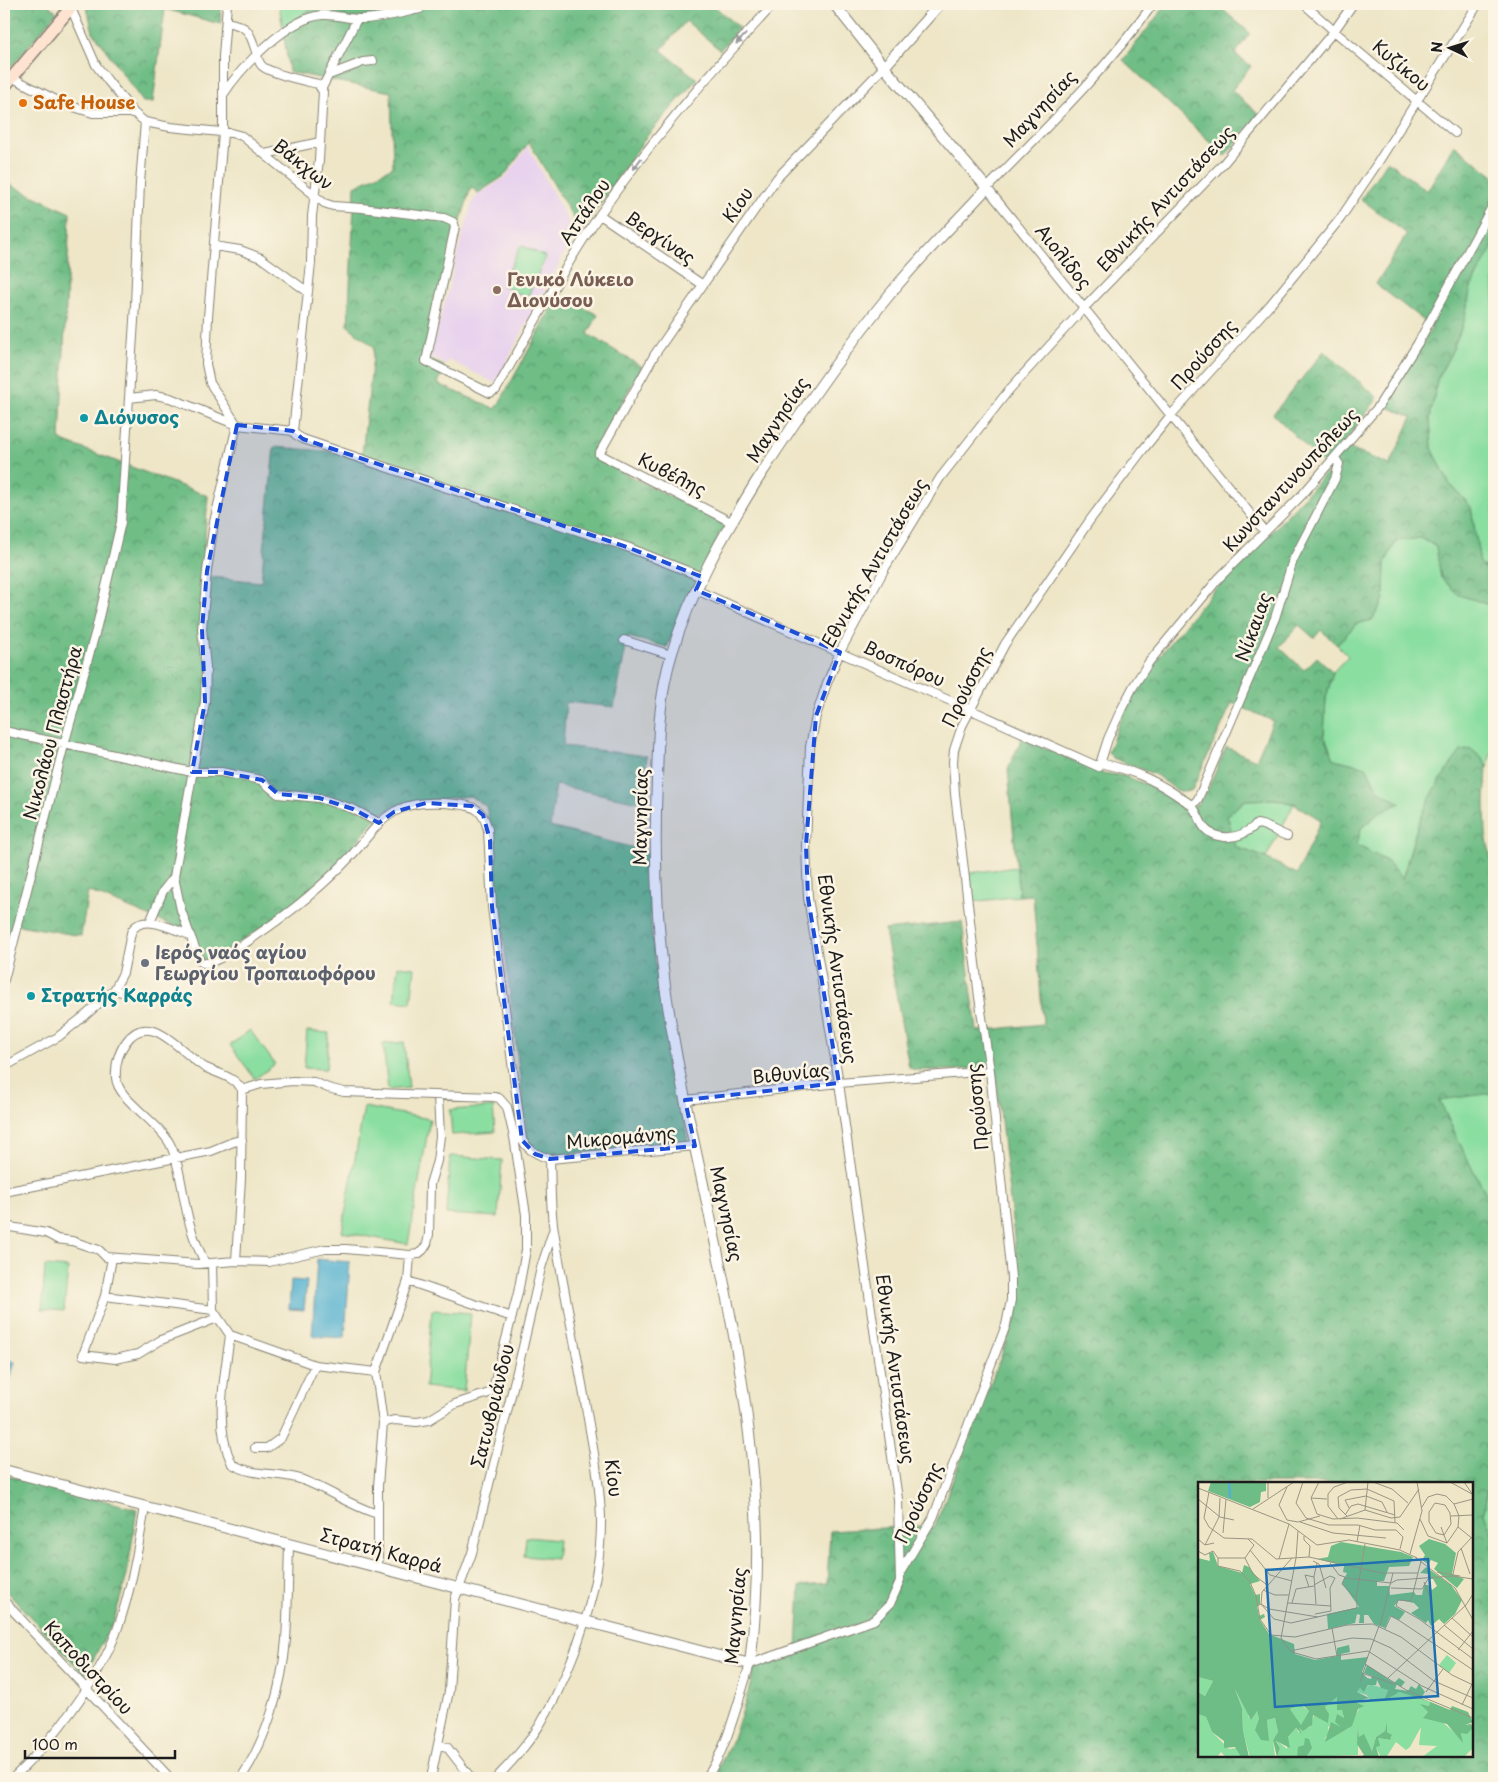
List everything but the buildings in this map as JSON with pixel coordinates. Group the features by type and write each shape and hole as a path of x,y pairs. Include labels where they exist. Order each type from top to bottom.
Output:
{"main road":[{"path":"7,82 73,6"}],"street":[{"path":"226,4 222,56 223,132 208,317 207,370 210,383 237,425 214,522 207,571 202,630 206,667 205,702 174,877 181,910 198,958 202,963 208,963 230,953 310,895 350,857 379,824 399,810 415,804 426,803 472,806 481,812 486,820 490,840 492,907 522,1140 527,1148 535,1154 550,1159"},
{"name":"Αττάλου","path":"426,357 428,362 490,393 494,393 552,292 600,215 650,146 726,55 774,4"},
{"name":"Αιολίδος","path":"834,4 884,67 987,188 1265,532"},
{"name":"Κίου","path":"599,454 655,354 777,178 884,67 940,4"},
{"name":"Μαγνησίας","path":"706,1778 718,1756 734,1715 750,1664 756,1615 757,1515 746,1407 734,1334 695,1146 665,984 656,887 656,802 659,729 671,655 696,590 731,522 777,449 838,359 897,286 987,188 1066,107 1137,26 1153,4"},
{"name":"Κυζίκου","path":"1304,4 1456,133"},
{"name":"Εθνικής Αντιστάσεως","path":"750,1664 874,1620 890,1604 897,1589 900,1574 898,1499 838,1083 808,898 806,845 809,764 816,716 827,683 840,652 885,568 940,478 1009,390 1084,308 1223,164 1334,31 1353,4"},
{"name":"Προύσσης","path":"900,1574 930,1524 936,1510 1009,1313 1011,1276 990,1071 953,772 954,750 962,726 969,709 1005,644 1063,558 1109,494 1170,416 1270,305 1328,236 1372,172 1478,4"},
{"name":"Βάκχων","path":"73,6 96,64 134,113 145,122 242,136 315,196 333,206 444,218 453,222 455,226 449,260 426,357"},
{"path":"223,95 239,73 257,55 298,22 322,15 357,19 380,17 420,9"},
{"path":"293,431 311,263 312,216 320,142 322,88 357,19"},
{"path":"226,22 243,26 251,36 262,66 269,70 318,84 322,88"},
{"path":"329,75 363,62 373,61"},
{"path":"7,82 80,109 93,112 134,113"},
{"name":"Νικολάου Πλαστήρα","path":"4,980 64,745 96,630 121,522 145,122"},
{"path":"265,154 320,142"},
{"name":"Κωνσταντινουπόλεως","path":"1100,765 1108,739 1121,710 1149,662 1218,578 1265,532 1335,458 1378,407 1418,343 1494,203"},
{"name":"Βεργίνας","path":"600,215 703,285"},
{"path":"214,246 240,250 261,258 308,292"},
{"path":"129,398 156,395 170,398 219,416 237,425 293,431 303,439 627,547 702,577"},
{"name":"Κυβέλης","path":"599,454 731,522"},
{"name":"Νίκαιας","path":"1192,806 1198,799 1275,618 1293,560 1335,479 1338,464 1335,458"},
{"name":"Βοσπόρου","path":"696,590 1100,765 1130,770 1150,778 1192,806"},
{"path":"624,640 671,655"},
{"path":"4,731 192,772 221,772 261,780 278,794 319,798 352,809 379,824"},
{"path":"1192,806 1206,830 1219,837 1239,836 1250,831 1257,824 1267,826 1287,836"},
{"path":"150,922 163,892 174,877"},
{"path":"4,1067 58,1037 114,990 123,973 133,928 138,924 150,922 190,935"},
{"path":"114,990 140,998"},
{"path":"236,1261 242,1140 242,1090 237,1082 203,1066 170,1039 158,1032 144,1030 130,1036 121,1050 116,1063 117,1086 123,1096 156,1125 170,1144 191,1228 209,1263 213,1310 217,1318 230,1335 315,1365 376,1372"},
{"name":"Βιθυνίας","path":"686,1100 838,1083 990,1071"},
{"path":"242,1090 261,1084 293,1081 314,1082 344,1092 494,1097 499,1098 507,1107 526,1215 526,1250 512,1317 492,1389 489,1393 455,1404 429,1420 417,1422 394,1420 383,1422"},
{"path":"4,1226 46,1233 57,1239 72,1241 99,1250 106,1257 112,1258 209,1263 236,1261 269,1262 325,1249 346,1248 410,1255 418,1254 427,1244 428,1239 430,1184 437,1161 440,1136 438,1096"},
{"path":"4,1192 211,1151 242,1140"},
{"name":"Μικρομάνης","path":"550,1159 695,1146"},
{"name":"Κίου","path":"496,1778 521,1752 541,1723 566,1672 585,1621 592,1591 599,1542 600,1496 554,1230 550,1159"},
{"name":"Σατωβριάνδου","path":"459,1588 472,1552 541,1268 554,1230"},
{"path":"378,1568 378,1514 383,1422 376,1372 408,1281 410,1255"},
{"path":"112,1258 106,1296 83,1355 115,1359 138,1354 161,1340 217,1318"},
{"path":"408,1281 512,1317"},
{"path":"106,1296 213,1310"},
{"path":"230,1335 221,1408 225,1438 232,1464 252,1473 290,1476 303,1480 358,1508 378,1514"},
{"path":"255,1448 267,1448 281,1438 315,1365"},
{"name":"Στρατή Καρρά","path":"4,1470 750,1664"},
{"path":"13,1778 54,1734 86,1689 116,1635 132,1579 145,1507"},
{"path":"241,1778 250,1765 266,1729 282,1668 286,1641 289,1544"},
{"path":"431,1778 439,1744 450,1678 453,1607 459,1588"},
{"name":"Καποδιστρίου","path":"4,1601 167,1777"},
{"path":"439,1744 447,1747 471,1778"}],"highlighted area":[{"path":"237,425 293,431 303,439 627,547 702,577 696,590 840,652 816,716 806,845 808,898 839,1083 685,1100 695,1146 550,1159 535,1154 522,1140 492,907 490,840 483,815 472,806 426,803 394,812 379,823 353,809 319,798 278,794 262,780 221,772 192,772 205,702 202,629 207,571"}],"shaded area":[{"name":"Γενικό Λύκειο Διονύσου","path":"528,146 575,234 495,383 449,360 446,365 430,356 473,201 478,195 506,177"}],"green space":[{"path":"4,4 47,4 57,12 12,66 4,61"},
{"path":"86,4 221,4 220,24 165,9 153,102 143,102 93,32"},
{"path":"279,4 318,4 283,29"},
{"path":"318,4 712,4 739,28 720,50 686,21 661,50 697,79 647,136 581,231 529,142 504,176 478,193 471,187 455,240 428,359 444,366 438,384 496,409 559,295 598,315 588,334 642,367 591,456 725,525 686,602 667,647 628,637 614,707 566,702 563,746 647,756 644,803 556,785 550,827 647,851 655,961 688,1143 558,1155 541,1152 528,1146 490,824 486,806 470,796 404,803 381,814 327,876 279,916 215,958 202,960 193,934 88,891 81,936 13,924 4,960 4,182 70,213 60,440 208,496 202,576 261,582 274,447 362,454 374,347 348,326 355,186 393,167 391,92 289,72 283,29"},
{"path":"1167,4 1216,4 1250,33 1235,54 1251,66 1232,90 1259,115 1225,156 1123,60"},
{"path":"1454,145 1494,176 1494,244 1471,287 1464,321 1453,349 1437,380 1430,419 1432,448 1449,483 1471,507 1480,563 1494,575 1494,603 1490,605 1459,595 1441,578 1436,547 1421,538 1396,541 1385,563 1384,599 1372,620 1356,624 1337,645 1321,630 1314,638 1299,625 1279,647 1304,670 1317,657 1333,672 1326,698 1324,735 1334,759 1366,767 1379,791 1401,803 1380,812 1361,828 1357,845 1388,862 1402,879 1416,831 1425,809 1435,789 1454,760 1461,751 1471,749 1483,759 1487,768 1486,834 1494,874 1494,1093 1439,1100 1467,1159 1489,1199 1494,1203 1494,1473 1488,1482 1484,1513 1494,1538 1494,1778 712,1778 727,1751 744,1707 756,1662 797,1650 800,1586 827,1584 830,1531 921,1526 934,1528 1017,1315 1018,1273 995,1067 915,1070 909,1067 885,930 962,922 977,1031 1043,1024 1033,895 1019,896 1008,769 1022,738 1102,773 1124,776 1148,785 1172,798 1186,812 1199,802 1208,789 1226,747 1256,760 1273,721 1232,703 1192,790 1184,792 1176,790 1156,775 1113,758 1108,752 1119,723 1139,684 1168,645 1212,592 1265,539 1328,471 1273,414 1324,351 1378,398 1344,442 1350,449 1390,465 1412,417 1385,406 1432,327 1376,284 1407,234 1361,199 1387,161 1427,191","holes":["1275,799 1294,804 1321,820 1297,874 1266,858 1236,847 1227,815 1246,800"]},
{"path":"1494,244 1494,575 1480,564 1471,507 1449,483 1432,448 1430,419 1437,380 1453,349 1464,321 1471,287"},
{"path":"521,245 546,257 527,298 502,285"},
{"path":"1421,538 1437,547 1441,578 1459,595 1490,604 1494,603 1494,749 1487,768 1483,759 1429,800 1416,830 1402,879 1388,862 1357,845 1361,828 1380,812 1400,803 1379,791 1366,767 1334,759 1324,735 1326,698 1333,672 1348,656 1337,645 1356,624 1372,620 1384,599 1385,563 1396,541"},
{"path":"1275,799 1294,804 1266,858 1236,847 1227,815 1246,800"},
{"path":"1017,867 1019,896 973,902 969,873"},
{"path":"398,966 415,968 411,1003 394,1001"},
{"path":"250,1030 275,1064 255,1079 230,1045"},
{"path":"307,1031 329,1033 326,1069 304,1068"},
{"path":"404,1042 409,1088 388,1090 383,1044"},
{"path":"1494,1093 1494,1203 1489,1199 1467,1159 1439,1099"},
{"path":"364,1107 430,1119 408,1244 342,1232"},
{"path":"493,1107 495,1132 452,1135 450,1110"},
{"path":"450,1156 502,1160 498,1217 446,1214"},
{"path":"45,1266 68,1268 64,1311 42,1309"},
{"path":"432,1310 471,1313 464,1391 425,1387"},
{"path":"1494,1473 1494,1538 1484,1513 1488,1482"},
{"path":"4,1475 137,1509 127,1575 114,1620 85,1675 4,1589"},
{"path":"526,1537 558,1540 556,1559 524,1556"}],"water":[{"path":"317,1259 350,1262 345,1338 312,1336"},
{"path":"291,1280 307,1281 304,1310 289,1309"},
{"path":"4,1358 15,1362 4,1401"}],"place":[{"name":"Safe House","path":"23,103"},
{"name":"Γενικό Λύκειο Διονύσου","path":"497,290"},
{"name":"Διόνυσος","path":"84,418"},
{"name":"Ιερός ναός αγίου Γεωργίου Τροπαιοφόρου","path":"145,963"},
{"name":"Στρατής Καρράς","path":"31,996"}]}
